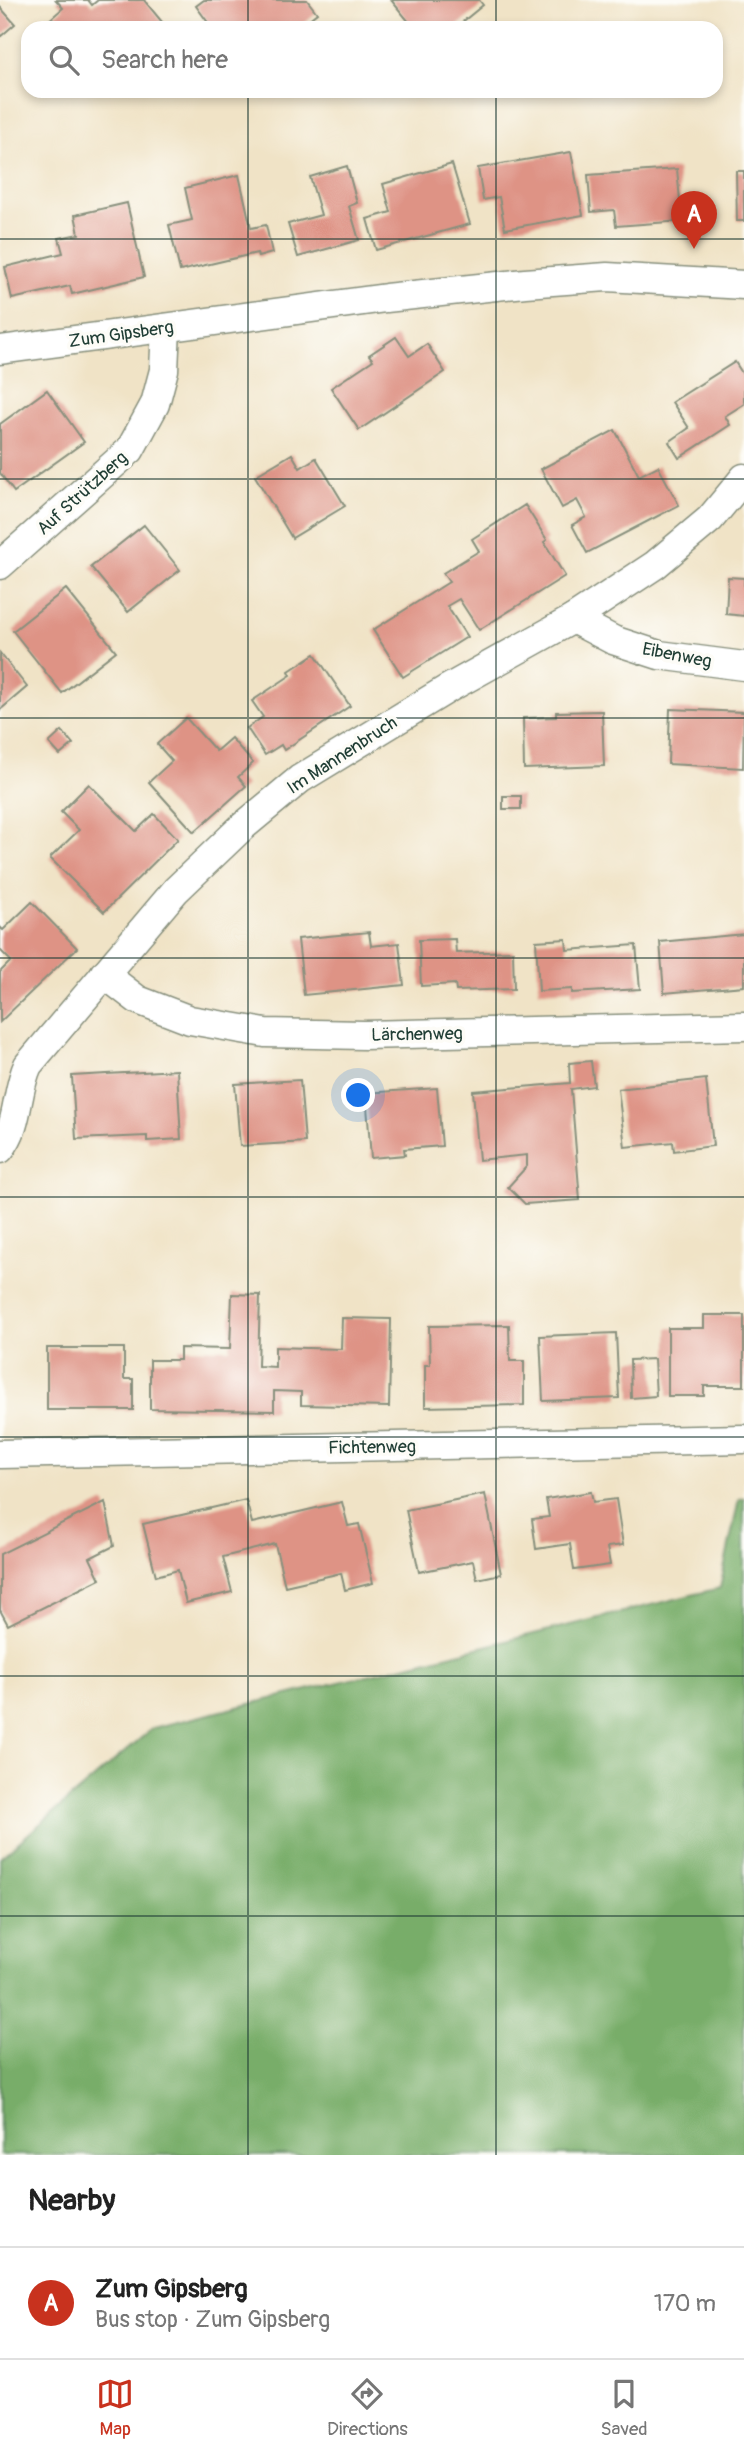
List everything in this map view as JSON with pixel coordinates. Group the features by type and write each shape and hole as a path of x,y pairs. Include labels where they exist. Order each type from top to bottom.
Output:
{"street":[{"name":"Zum Gipsberg","path":"0,350 387,298 539,282 607,277 744,285"},
{"name":"Auf Strützberg","path":"0,565 130,450 155,404 164,370 166,328"},
{"name":"Im Mannenbruch","path":"0,1149 13,1127 21,1081 28,1065 176,890 240,828 300,779 449,688 573,619 655,565 710,519 744,478"},
{"name":"Eibenweg","path":"573,619 613,640 659,655 744,666"},
{"name":"Lärchenweg","path":"103,974 138,1000 190,1020 265,1033 364,1035 744,1026"},
{"name":"Fichtenweg","path":"0,1454 744,1439"}],"green space":[{"path":"744,1498 744,2155 0,2155 0,1858 153,1728 720,1588 739,1499"}],"building":[{"path":"56,0 88,0 92,5 98,0 144,0 161,21 48,21 63,8"},
{"path":"204,0 307,0 317,13 307,21 207,21 196,6"},
{"path":"391,0 479,0 483,5 464,21 408,21"},
{"path":"0,7 15,24 0,37"},
{"path":"571,152 583,215 505,229 499,197 483,200 478,168"},
{"path":"452,164 470,224 376,250 367,219 391,212 383,184"},
{"path":"347,166 357,203 349,206 359,240 298,257 288,224 321,215 310,177"},
{"path":"677,169 682,221 616,226 614,210 591,212 588,175"},
{"path":"736,171 744,171 744,221 737,221"},
{"path":"239,175 251,228 266,225 272,253 258,257 257,253 180,271 169,225 192,220 185,188"},
{"path":"127,203 144,277 72,294 70,286 12,299 5,267 63,253 59,238 79,234 75,215"},
{"path":"396,337 409,356 427,344 445,372 359,430 331,388 373,360 369,355"},
{"path":"735,362 744,376 744,404 725,416 730,425 679,458 669,442 689,428 672,402"},
{"path":"47,390 84,442 14,492 0,473 0,424"},
{"path":"615,430 639,476 658,466 679,505 587,553 572,525 586,517 577,500 562,508 541,469"},
{"path":"292,454 300,468 316,458 345,506 292,538 255,476"},
{"path":"525,505 565,576 479,630 459,599 447,606 467,637 403,677 373,630 449,582 443,573 479,551 472,539"},
{"path":"144,525 180,570 128,612 91,567"},
{"path":"728,577 744,578 744,616 726,614"},
{"path":"66,589 116,651 62,693 13,631"},
{"path":"0,653 27,687 0,710"},
{"path":"315,654 350,706 284,750 281,745 265,755 247,728 263,717 252,701 291,675 289,671"},
{"path":"670,709 744,712 743,768 668,764"},
{"path":"602,711 604,766 524,769 523,718 556,717 556,712"},
{"path":"186,718 216,751 231,738 253,763 238,777 246,786 194,832 149,782 172,761 157,744"},
{"path":"62,731 73,744 60,755 49,743"},
{"path":"89,784 136,831 154,814 178,839 104,912 50,858 79,830 61,812"},
{"path":"503,796 521,796 521,809 503,809"},
{"path":"32,902 77,948 0,1022 0,972 11,961 0,950 0,927 3,930"},
{"path":"369,932 371,946 399,943 404,985 304,995 298,939"},
{"path":"744,934 744,986 664,993 660,942"},
{"path":"455,939 456,953 513,951 514,989 456,991 455,984 421,986 419,940"},
{"path":"566,939 567,950 636,945 640,989 572,993 572,989 539,991 536,941"},
{"path":"591,1061 594,1086 571,1089 580,1200 525,1204 508,1187 527,1166 527,1155 479,1160 473,1091 570,1083 569,1063"},
{"path":"177,1070 181,1139 147,1141 147,1136 76,1139 72,1076"},
{"path":"706,1079 713,1146 674,1151 673,1142 625,1147 618,1089"},
{"path":"300,1080 305,1142 240,1146 235,1084"},
{"path":"437,1088 442,1146 404,1149 405,1155 371,1158 366,1093"},
{"path":"232,1294 260,1295 258,1366 275,1367 275,1347 341,1349 342,1318 391,1319 389,1407 301,1405 301,1392 274,1391 274,1411 150,1409 150,1360 180,1360 180,1348 230,1349"},
{"path":"704,1315 744,1315 744,1386 704,1386 704,1396 668,1396 668,1328 704,1328"},
{"path":"509,1325 510,1361 524,1361 524,1405 425,1407 425,1365 430,1365 429,1326"},
{"path":"616,1333 619,1398 543,1401 540,1336"},
{"path":"47,1348 124,1348 124,1379 133,1379 133,1410 47,1410"},
{"path":"654,1359 656,1396 631,1398 630,1360"},
{"path":"591,1492 593,1502 616,1499 623,1545 607,1547 610,1565 574,1570 570,1544 536,1549 532,1519 549,1517 546,1499"},
{"path":"485,1494 501,1574 477,1579 473,1561 419,1572 406,1510"},
{"path":"246,1500 252,1523 342,1502 348,1526 359,1524 373,1583 345,1590 341,1573 285,1586 275,1544 223,1557 232,1592 186,1603 178,1570 156,1576 143,1524"},
{"path":"105,1502 114,1546 90,1558 100,1579 8,1625 0,1610 0,1554"}],"place":[{"name":"Zum Gipsberg","path":"694,249"}]}
